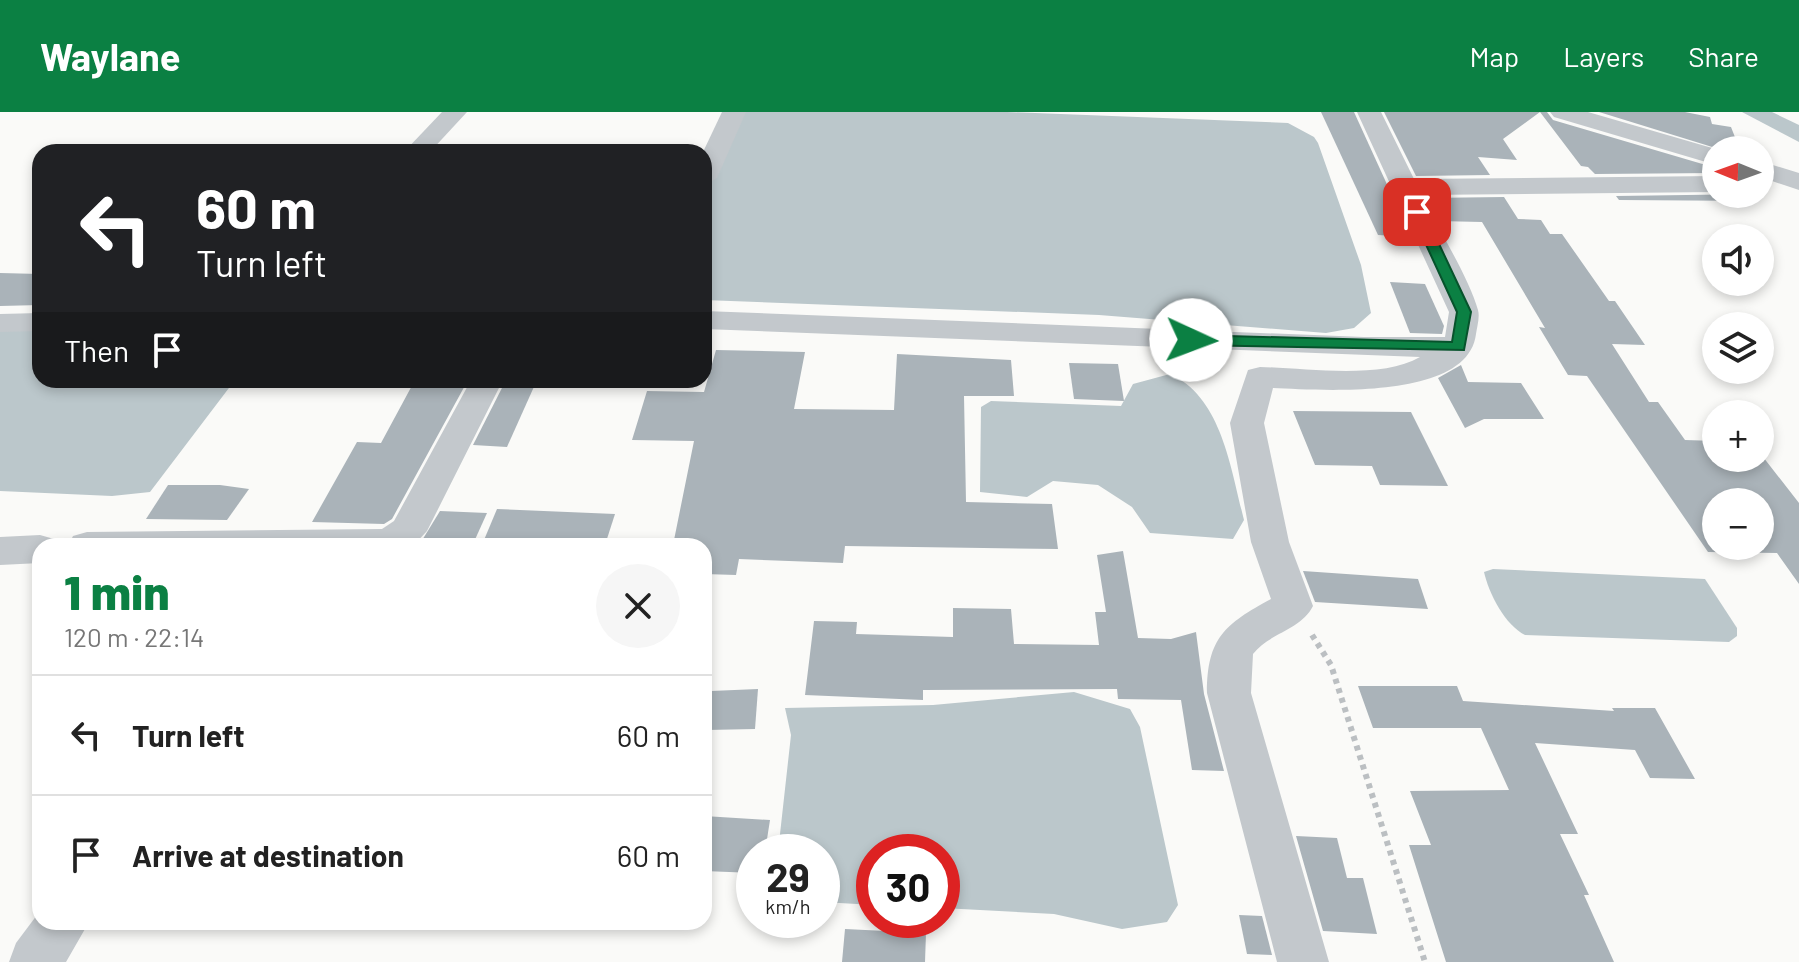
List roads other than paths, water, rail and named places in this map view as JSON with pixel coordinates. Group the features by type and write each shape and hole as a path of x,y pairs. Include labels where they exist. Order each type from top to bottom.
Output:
{"street":[{"path":"424,144 455,112"},
{"path":"712,160 734,112"},
{"path":"1369,112 1464,312 1459,347"},
{"path":"1562,112 1702,153"},
{"path":"1774,174 1799,182"},
{"path":"1774,183 1799,182"},
{"path":"1406,187 1702,184"},
{"path":"712,320 1364,347 1459,347"},
{"path":"0,323 32,322"},
{"path":"1303,962 1229,693 1227,664 1236,641 1293,606 1270,542 1247,423 1260,377 1362,381 1420,371 1459,347"},
{"path":"398,538 408,531 483,388"},
{"path":"0,551 32,549"},
{"path":"35,962 57,930"}],"waterway":[{"path":"1754,112 1799,135"}]}
